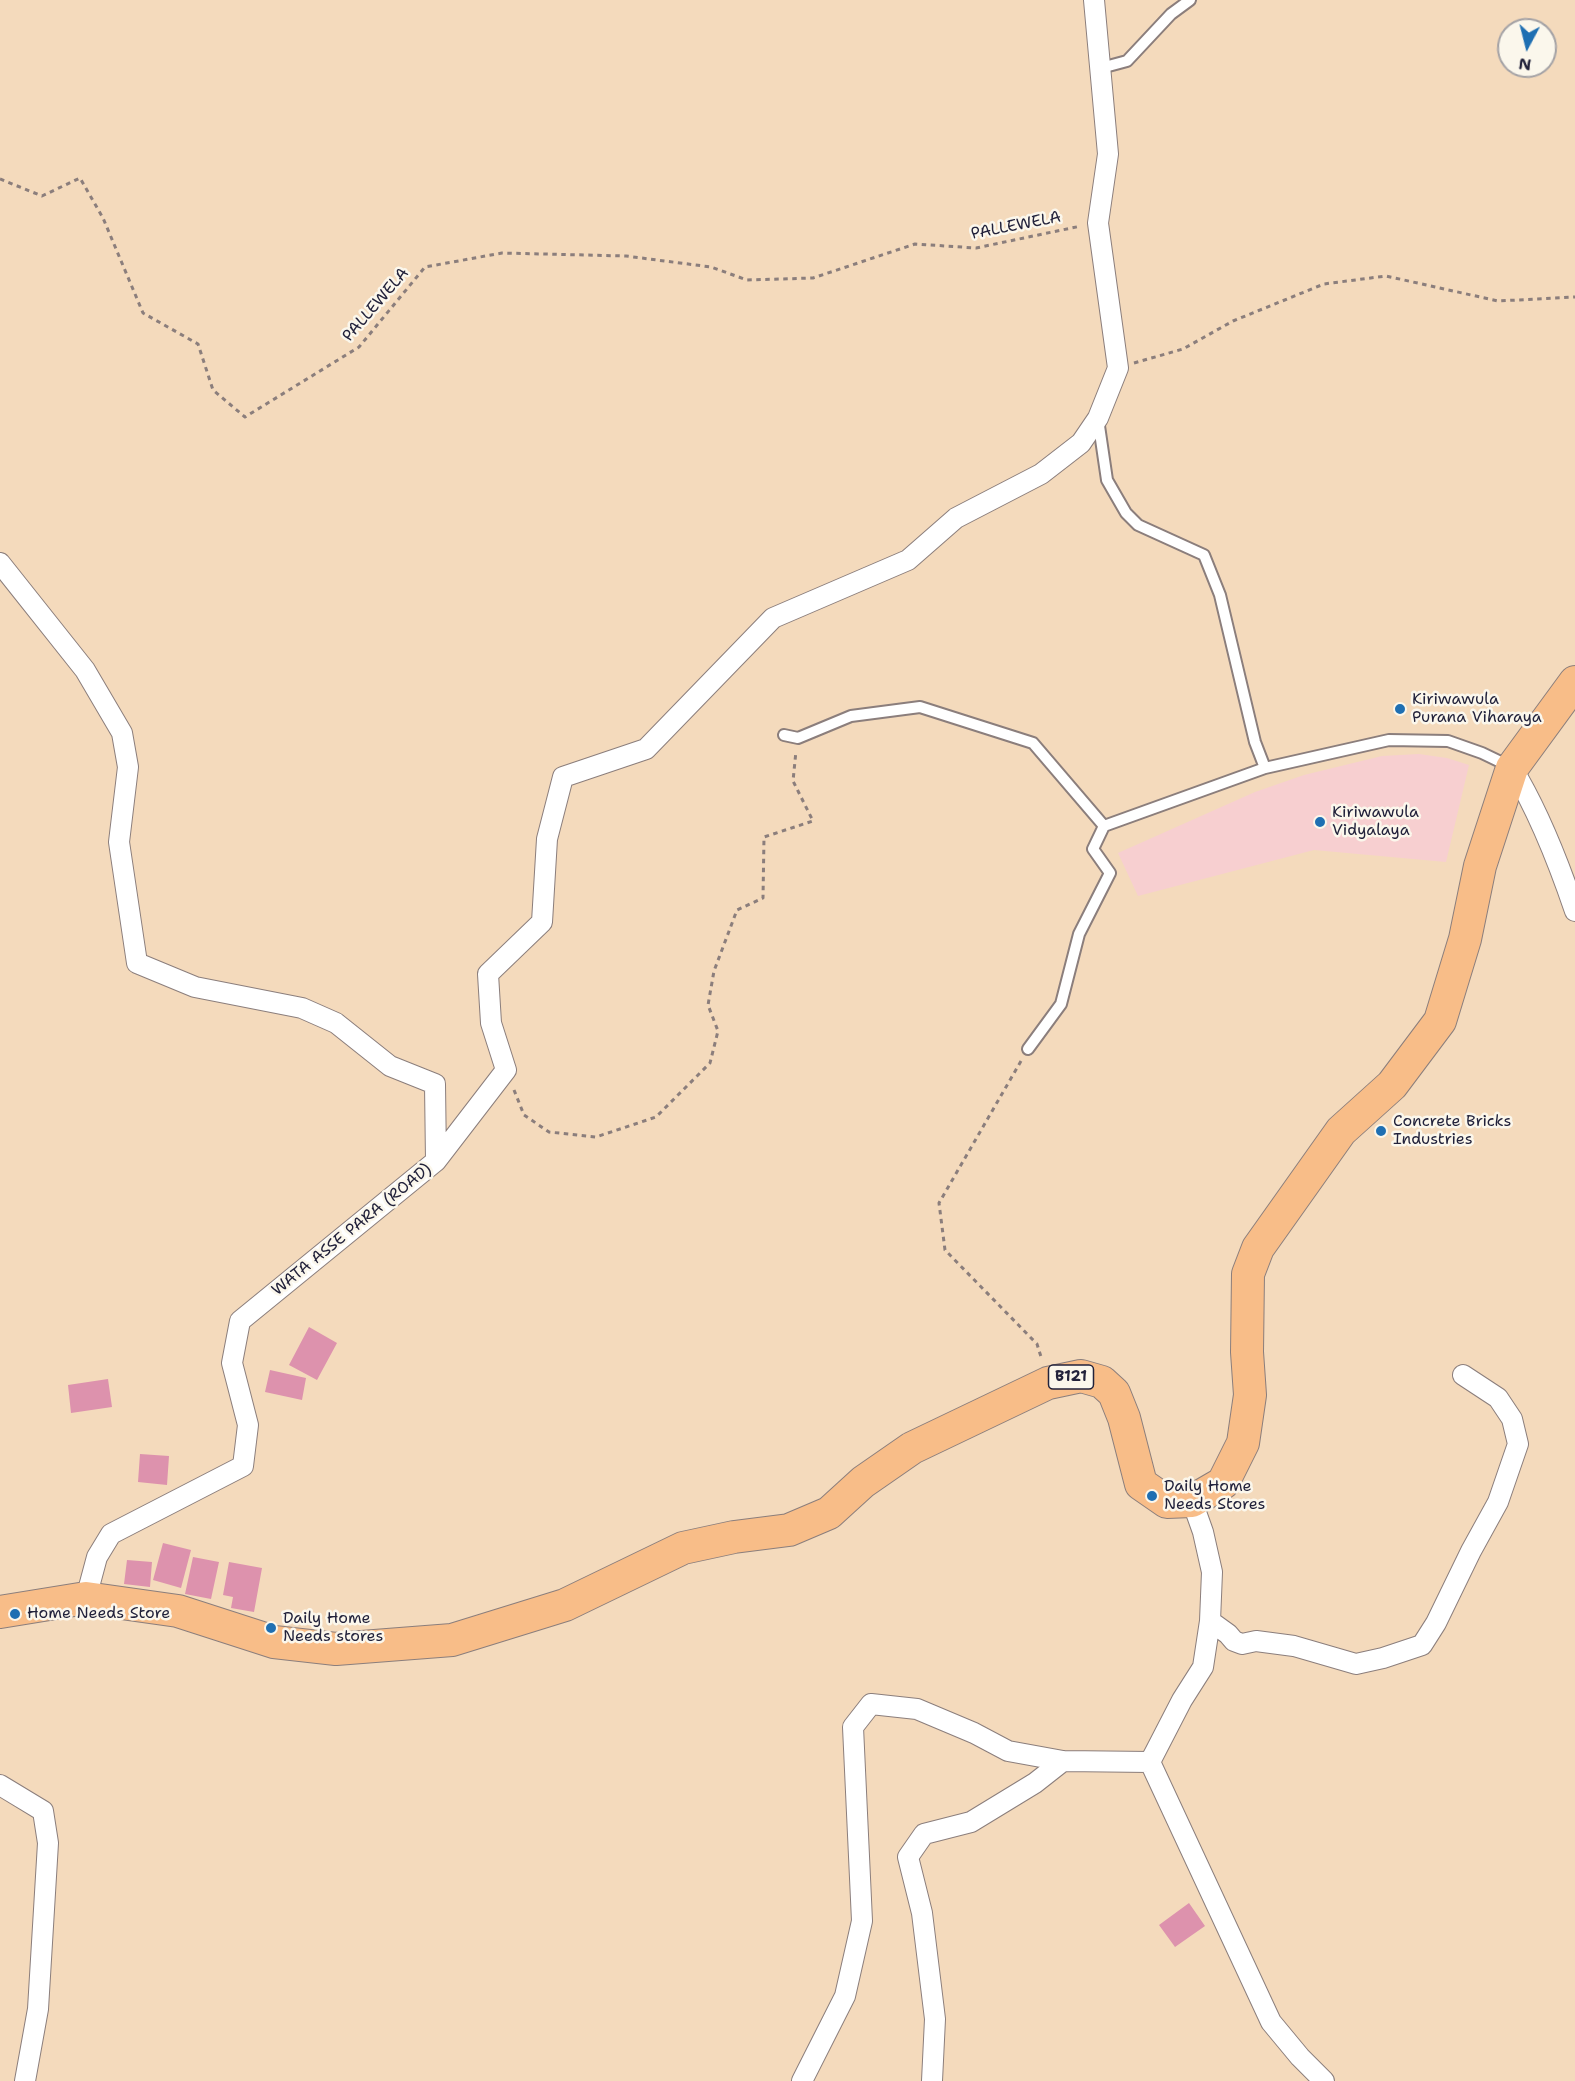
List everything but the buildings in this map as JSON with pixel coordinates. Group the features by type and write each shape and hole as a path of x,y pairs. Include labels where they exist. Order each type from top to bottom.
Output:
{"main road":[{"path":"1192,1501 1223,1482 1243,1443 1250,1395 1247,1328 1248,1274 1258,1248 1341,1131 1392,1085 1440,1021 1465,939 1480,866 1512,768 1575,682"},
{"name":"B121","path":"0,1612 86,1598 178,1611 274,1642 336,1649 452,1640 565,1605 684,1548 734,1537 789,1530 829,1513 864,1482 912,1448 1048,1383 1081,1376 1102,1382 1114,1393 1124,1418 1141,1484 1167,1502 1192,1501"}],"street":[{"path":"506,1070 491,1023 488,974 542,922 548,839 563,777 646,749 773,618 908,560 956,518 1041,474 1081,443 1098,418 1118,368 1098,223 1108,154 1094,0"},
{"path":"0,563 85,670 122,733 128,767 119,842 137,963 195,987 302,1008 336,1023 390,1066 435,1084 436,1161"},
{"path":"1512,768 1528,794 1560,866 1575,911"},
{"name":"WATA ASSE PARA (ROAD)","path":"86,1598 97,1557 111,1534 243,1466 248,1425 232,1363 240,1321 436,1161 506,1070"},
{"path":"1210,1621 1234,1641 1242,1644 1256,1641 1294,1646 1356,1664 1422,1645 1436,1623 1498,1502 1518,1444 1512,1419 1498,1398 1463,1375"},
{"path":"1150,1762 1182,1700 1203,1667 1210,1621 1212,1572 1203,1532 1192,1501"},
{"path":"802,2081 845,1996 862,1921 853,1727 871,1704 917,1709 974,1733 1008,1751 1063,1761 1150,1762"},
{"path":"932,2081 935,2019 922,1913 908,1857 924,1834 971,1822 1035,1783 1063,1761"},
{"path":"1150,1762 1271,2022 1300,2057 1324,2081"},
{"path":"0,1785 43,1811 48,1843 38,2009 25,2081"},
{"path":"1298,2081 1300,2057"}],"lane":[{"path":"1101,68 1127,61 1171,14 1191,0"},
{"path":"1098,418 1107,480 1126,513 1138,525 1204,555 1220,596 1256,742 1265,768"},
{"path":"784,735 798,738 850,716 920,707 1033,743 1104,826"},
{"path":"1028,1049 1060,1004 1079,934 1110,873 1093,849 1104,826 1265,768 1389,740 1448,741 1482,753 1512,768"}],"path":[{"name":"PALLEWELA","path":"0,179 42,196 80,178 103,218 143,313 198,344 213,390 245,417 359,347 425,267 502,253 626,256 711,267 747,280 813,278 915,243 976,248 1098,223"},
{"path":"1118,368 1183,349 1233,321 1324,284 1386,276 1498,301 1575,297"},
{"path":"506,1070 524,1115 549,1132 596,1137 656,1117 710,1063 718,1031 708,1005 714,971 737,910 763,898 764,837 813,821 793,781 798,738"},
{"path":"1028,1049 939,1203 945,1250 1037,1344 1048,1383"}],"shaded area":[{"name":"Kiriwawula Vidyalaya","path":"1419,754 1447,758 1469,765 1446,862 1314,850 1138,896 1118,853 1255,792 1304,775 1382,756"}],"place":[{"name":"Kiriwawula Purana Viharaya","path":"1400,709"},
{"name":"Kiriwawula Vidyalaya","path":"1320,822"},
{"name":"Concrete Bricks Industries","path":"1381,1131"},
{"name":"Daily Home Needs Stores","path":"1152,1496"},
{"name":"Home Needs Store","path":"15,1614"},
{"name":"Daily Home Needs stores","path":"271,1628"}]}
